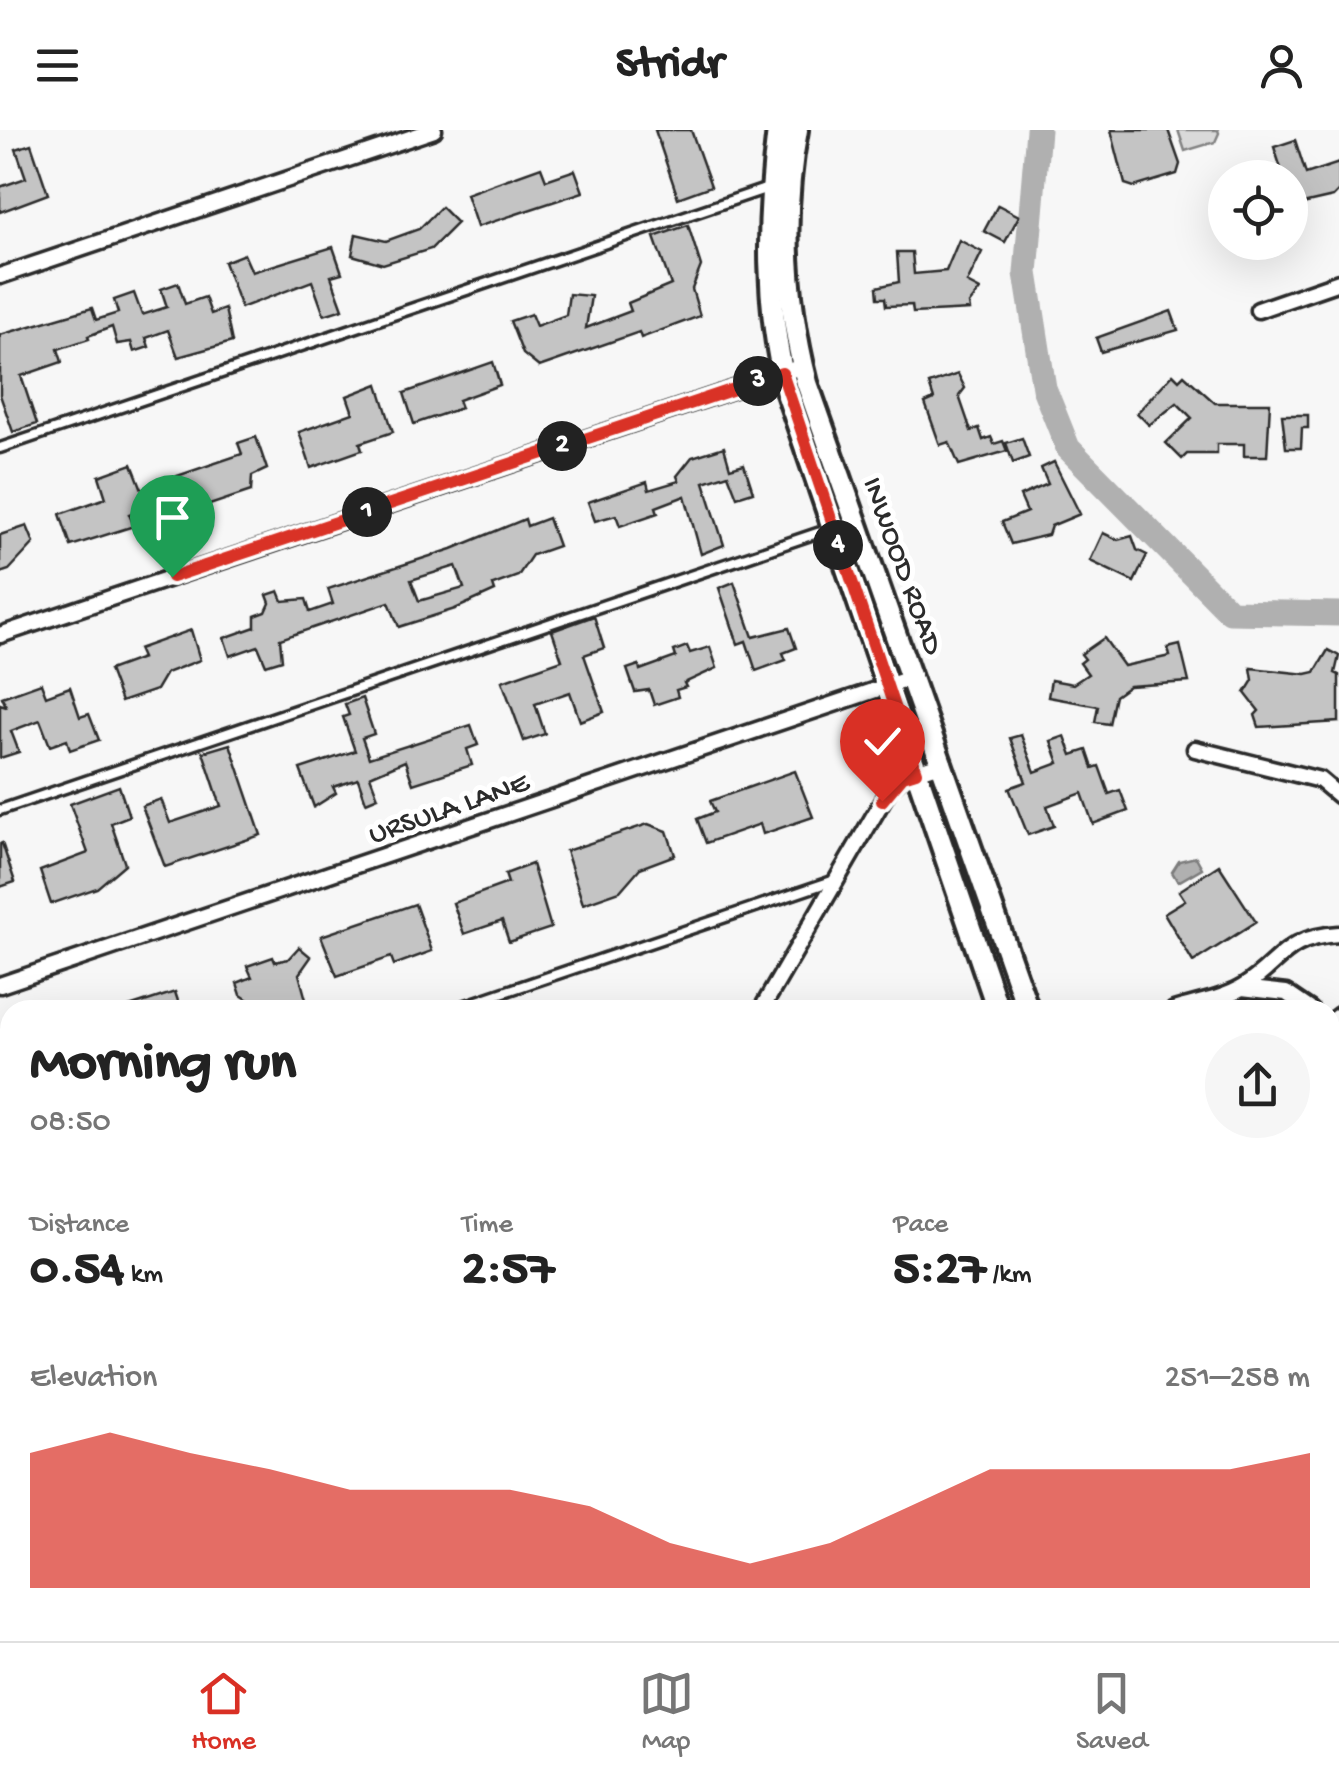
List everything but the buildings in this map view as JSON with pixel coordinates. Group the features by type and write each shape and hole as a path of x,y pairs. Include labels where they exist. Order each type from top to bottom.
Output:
{"main road":[{"name":"INWOOD ROAD","path":"778,130 789,284 802,366 1025,1000"},
{"name":"INWOOD ROAD","path":"796,130 780,188 771,308 782,373 995,1000"}],"street":[{"path":"0,276 434,130"},
{"path":"1258,310 1339,282"},
{"path":"0,635 802,366"},
{"name":"URSULA LANE","path":"0,986 914,677"},
{"path":"1195,749 1320,780 1339,796"},
{"path":"767,1000 890,788 903,776 944,763"},
{"path":"1242,988 1276,955 1317,936 1339,934"},
{"path":"1205,1000 1242,988 1286,993 1296,1000"}],"lane":[{"path":"0,448 780,188"},
{"path":"0,810 832,528"},
{"path":"480,1000 836,879"}],"shaded area":[{"path":"1178,130 1219,133 1215,142 1185,151"},
{"path":"1196,857 1202,868 1178,882 1172,872 1179,861"}],"waterway":[{"path":"1038,130 1026,273 1044,388 1068,448 1230,612 1339,614"}],"route":[{"path":"172,577 782,373 916,772 903,776 882,801"}]}
